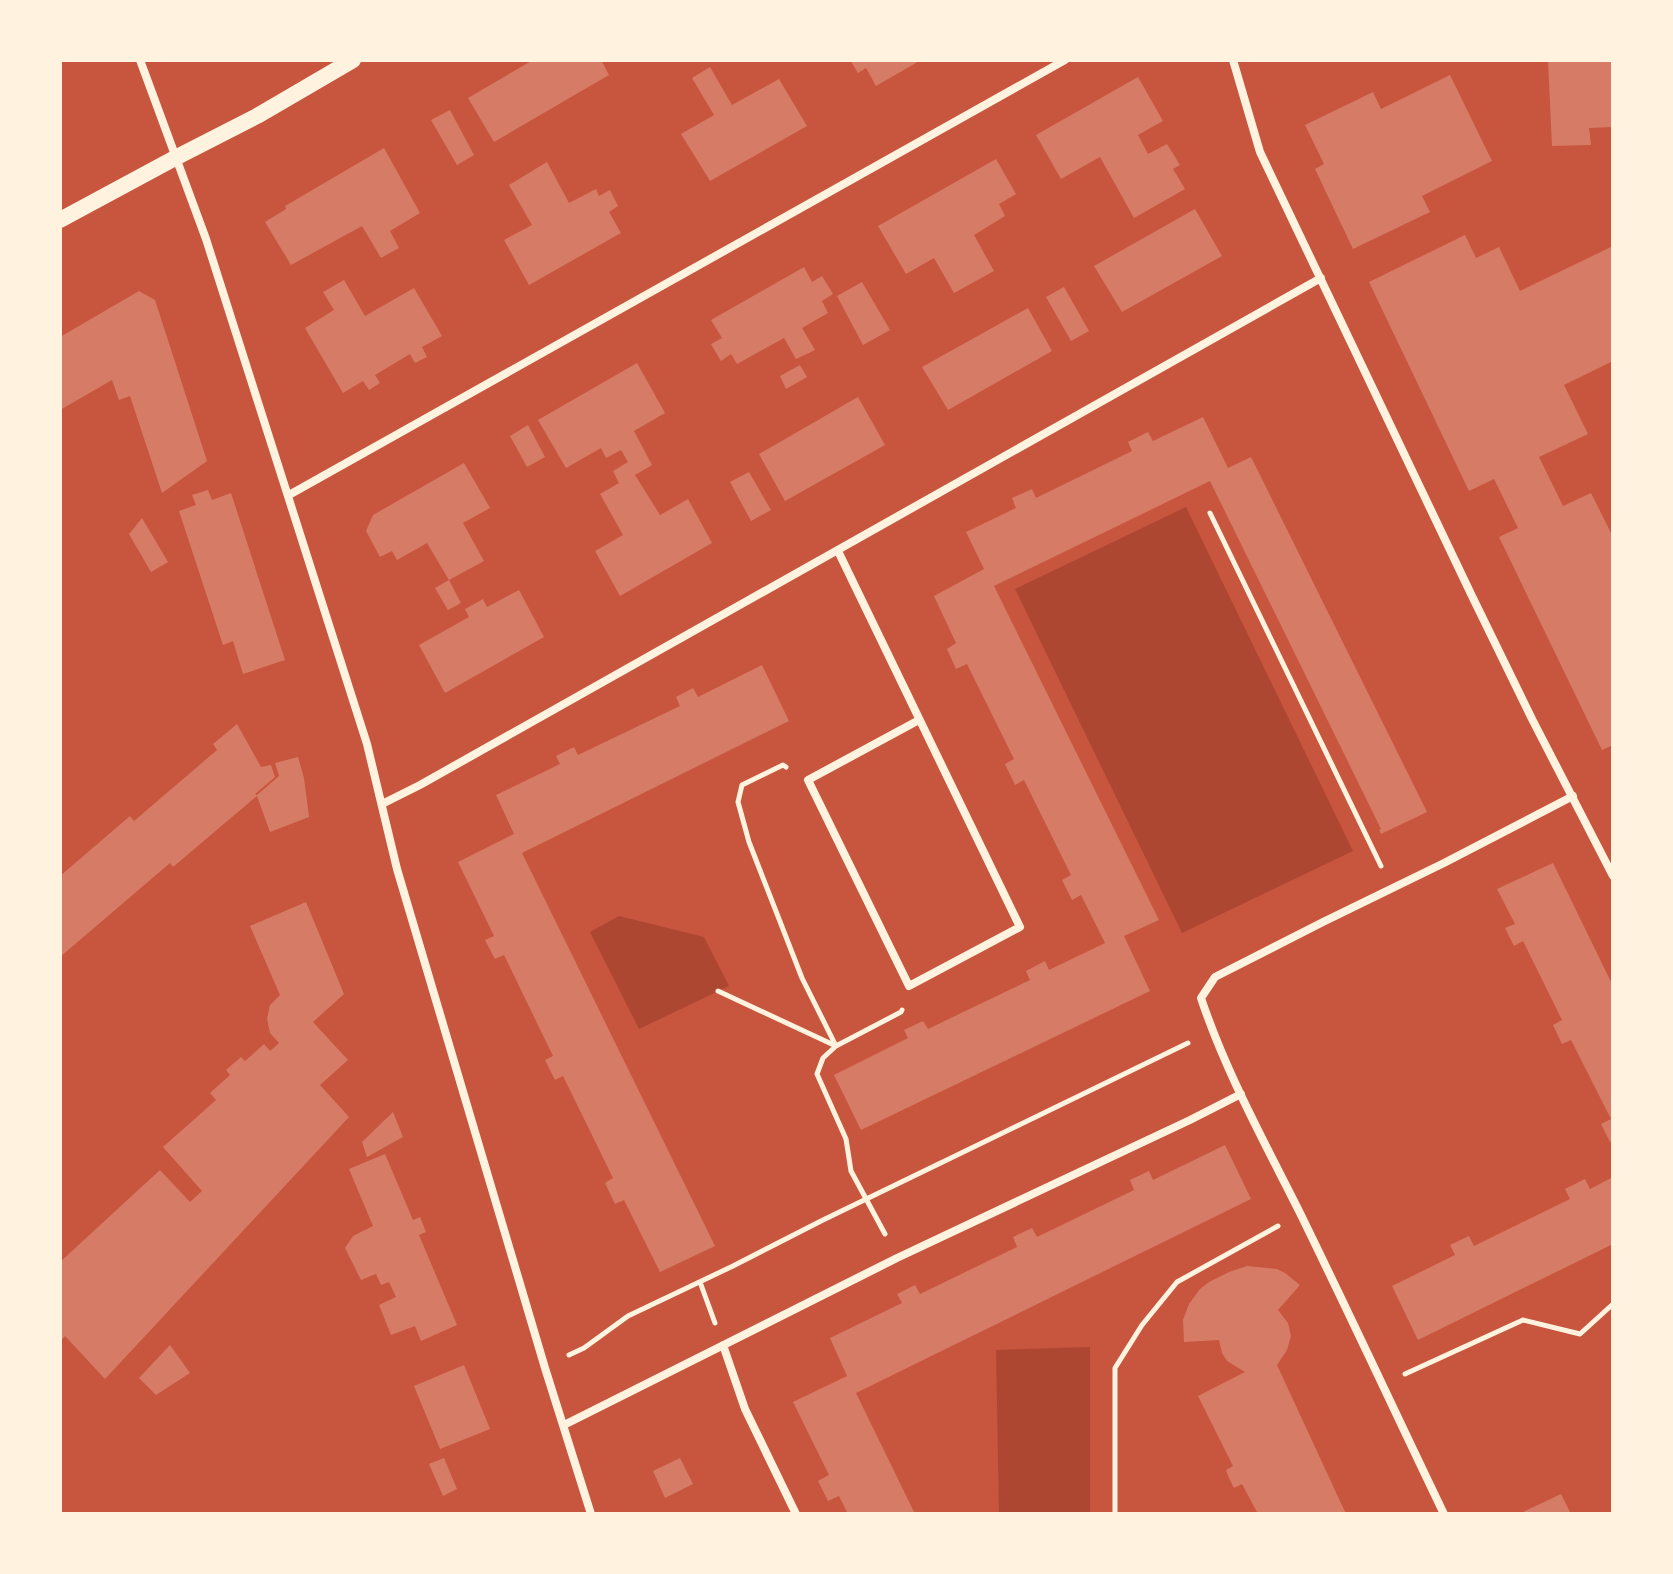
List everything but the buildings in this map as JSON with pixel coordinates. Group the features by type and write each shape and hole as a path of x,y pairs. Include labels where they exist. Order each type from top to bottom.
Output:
{"main road":[{"path":"60,220 257,116 353,60"}],"street":[{"path":"140,60 206,239 367,744 397,869 591,1514"},
{"path":"289,495 1065,60"},
{"path":"1233,60 1260,152 1478,608 1613,876"},
{"path":"382,804 1321,278"},
{"path":"838,551 1020,927 909,986 808,780 919,720"},
{"path":"1444,1514 1380,1376 1241,1094 1201,998 1215,977 1573,796"},
{"path":"564,1425 897,1258 1241,1094"},
{"path":"723,1345 745,1409 796,1514"}],"path":[{"path":"1210,513 1391,889"},
{"path":"808,780 783,765 742,785 738,802 749,842 802,978 836,1046"},
{"path":"897,1258 851,1171 846,1139 817,1074 823,1058 836,1046 901,1012 909,986"},
{"path":"718,991 836,1046"},
{"path":"565,1357 584,1348 628,1316 1212,1030"},
{"path":"1115,1514 1115,1368 1142,1325 1177,1282 1300,1213"},
{"path":"700,1282 723,1345"},
{"path":"1382,1385 1523,1320 1580,1334 1613,1304"}],"shaded area":[{"path":"1186,507 1353,851 1182,933 1015,589"},
{"path":"619,916 704,937 729,986 639,1029 590,932"},
{"path":"1090,1347 1090,1514 999,1514 996,1350"}]}
